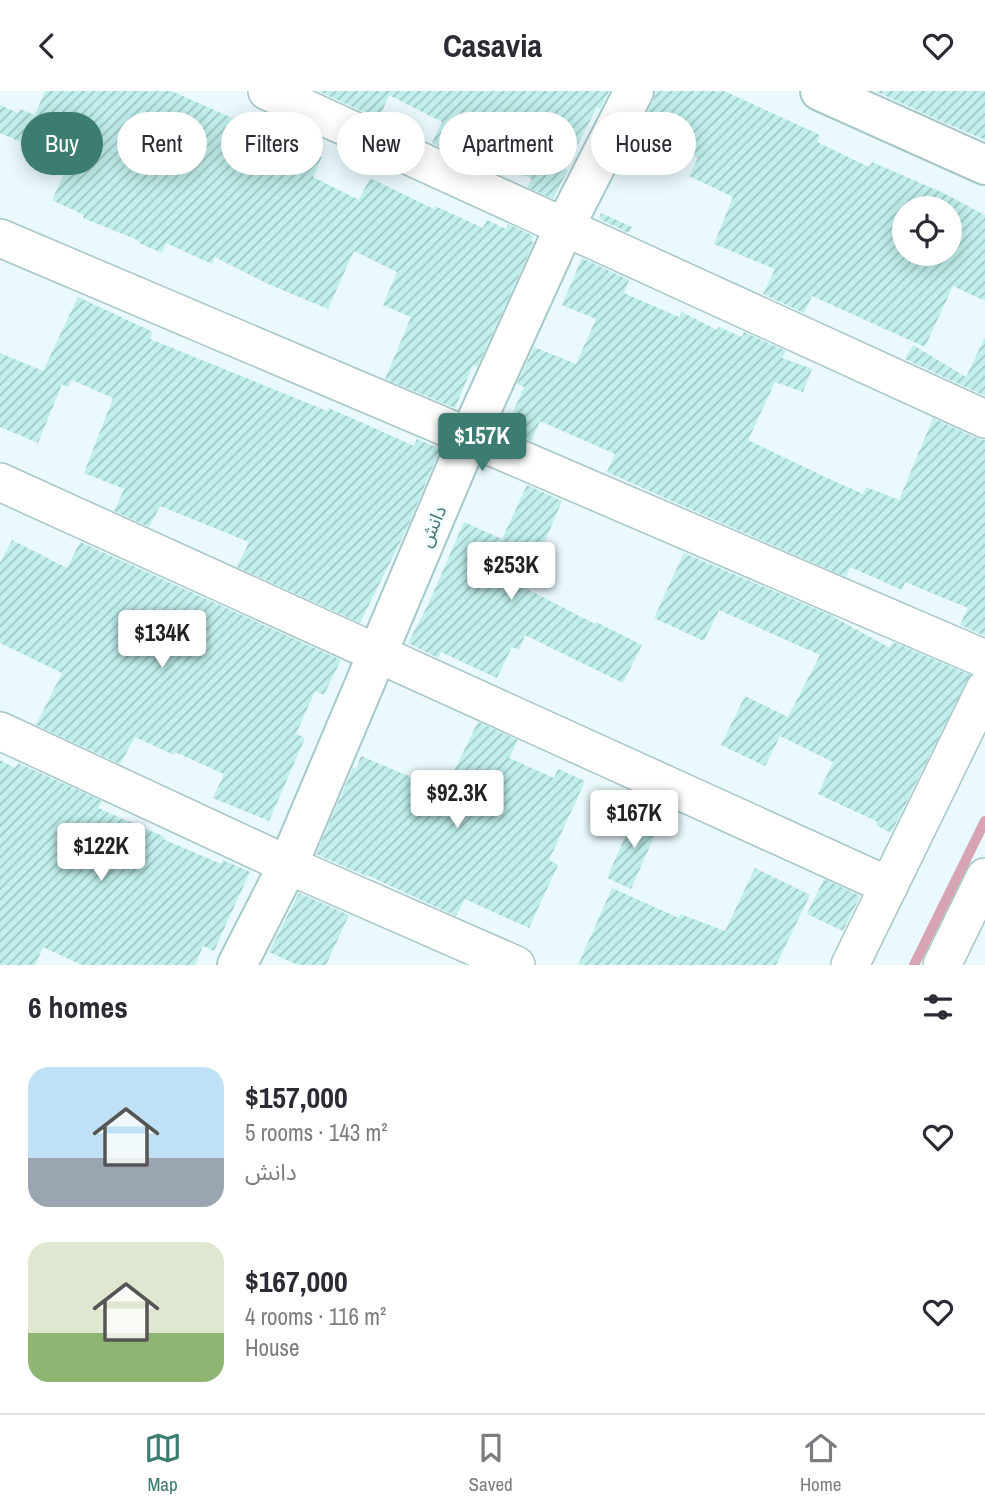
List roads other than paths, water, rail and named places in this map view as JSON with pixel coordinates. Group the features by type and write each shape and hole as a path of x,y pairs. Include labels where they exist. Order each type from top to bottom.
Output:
{"main road":[{"name":"دانش","path":"237,965 288,865 469,436 565,228 634,91"},
{"path":"820,91 985,165"}],"street":[{"path":"267,91 985,419"},
{"path":"0,238 469,436 985,659"},
{"path":"0,482 889,886"},
{"path":"850,965 985,689"},
{"path":"0,730 288,865 516,965"},
{"path":"942,965 985,877"}],"waterway":[{"path":"914,965 985,821"}]}
